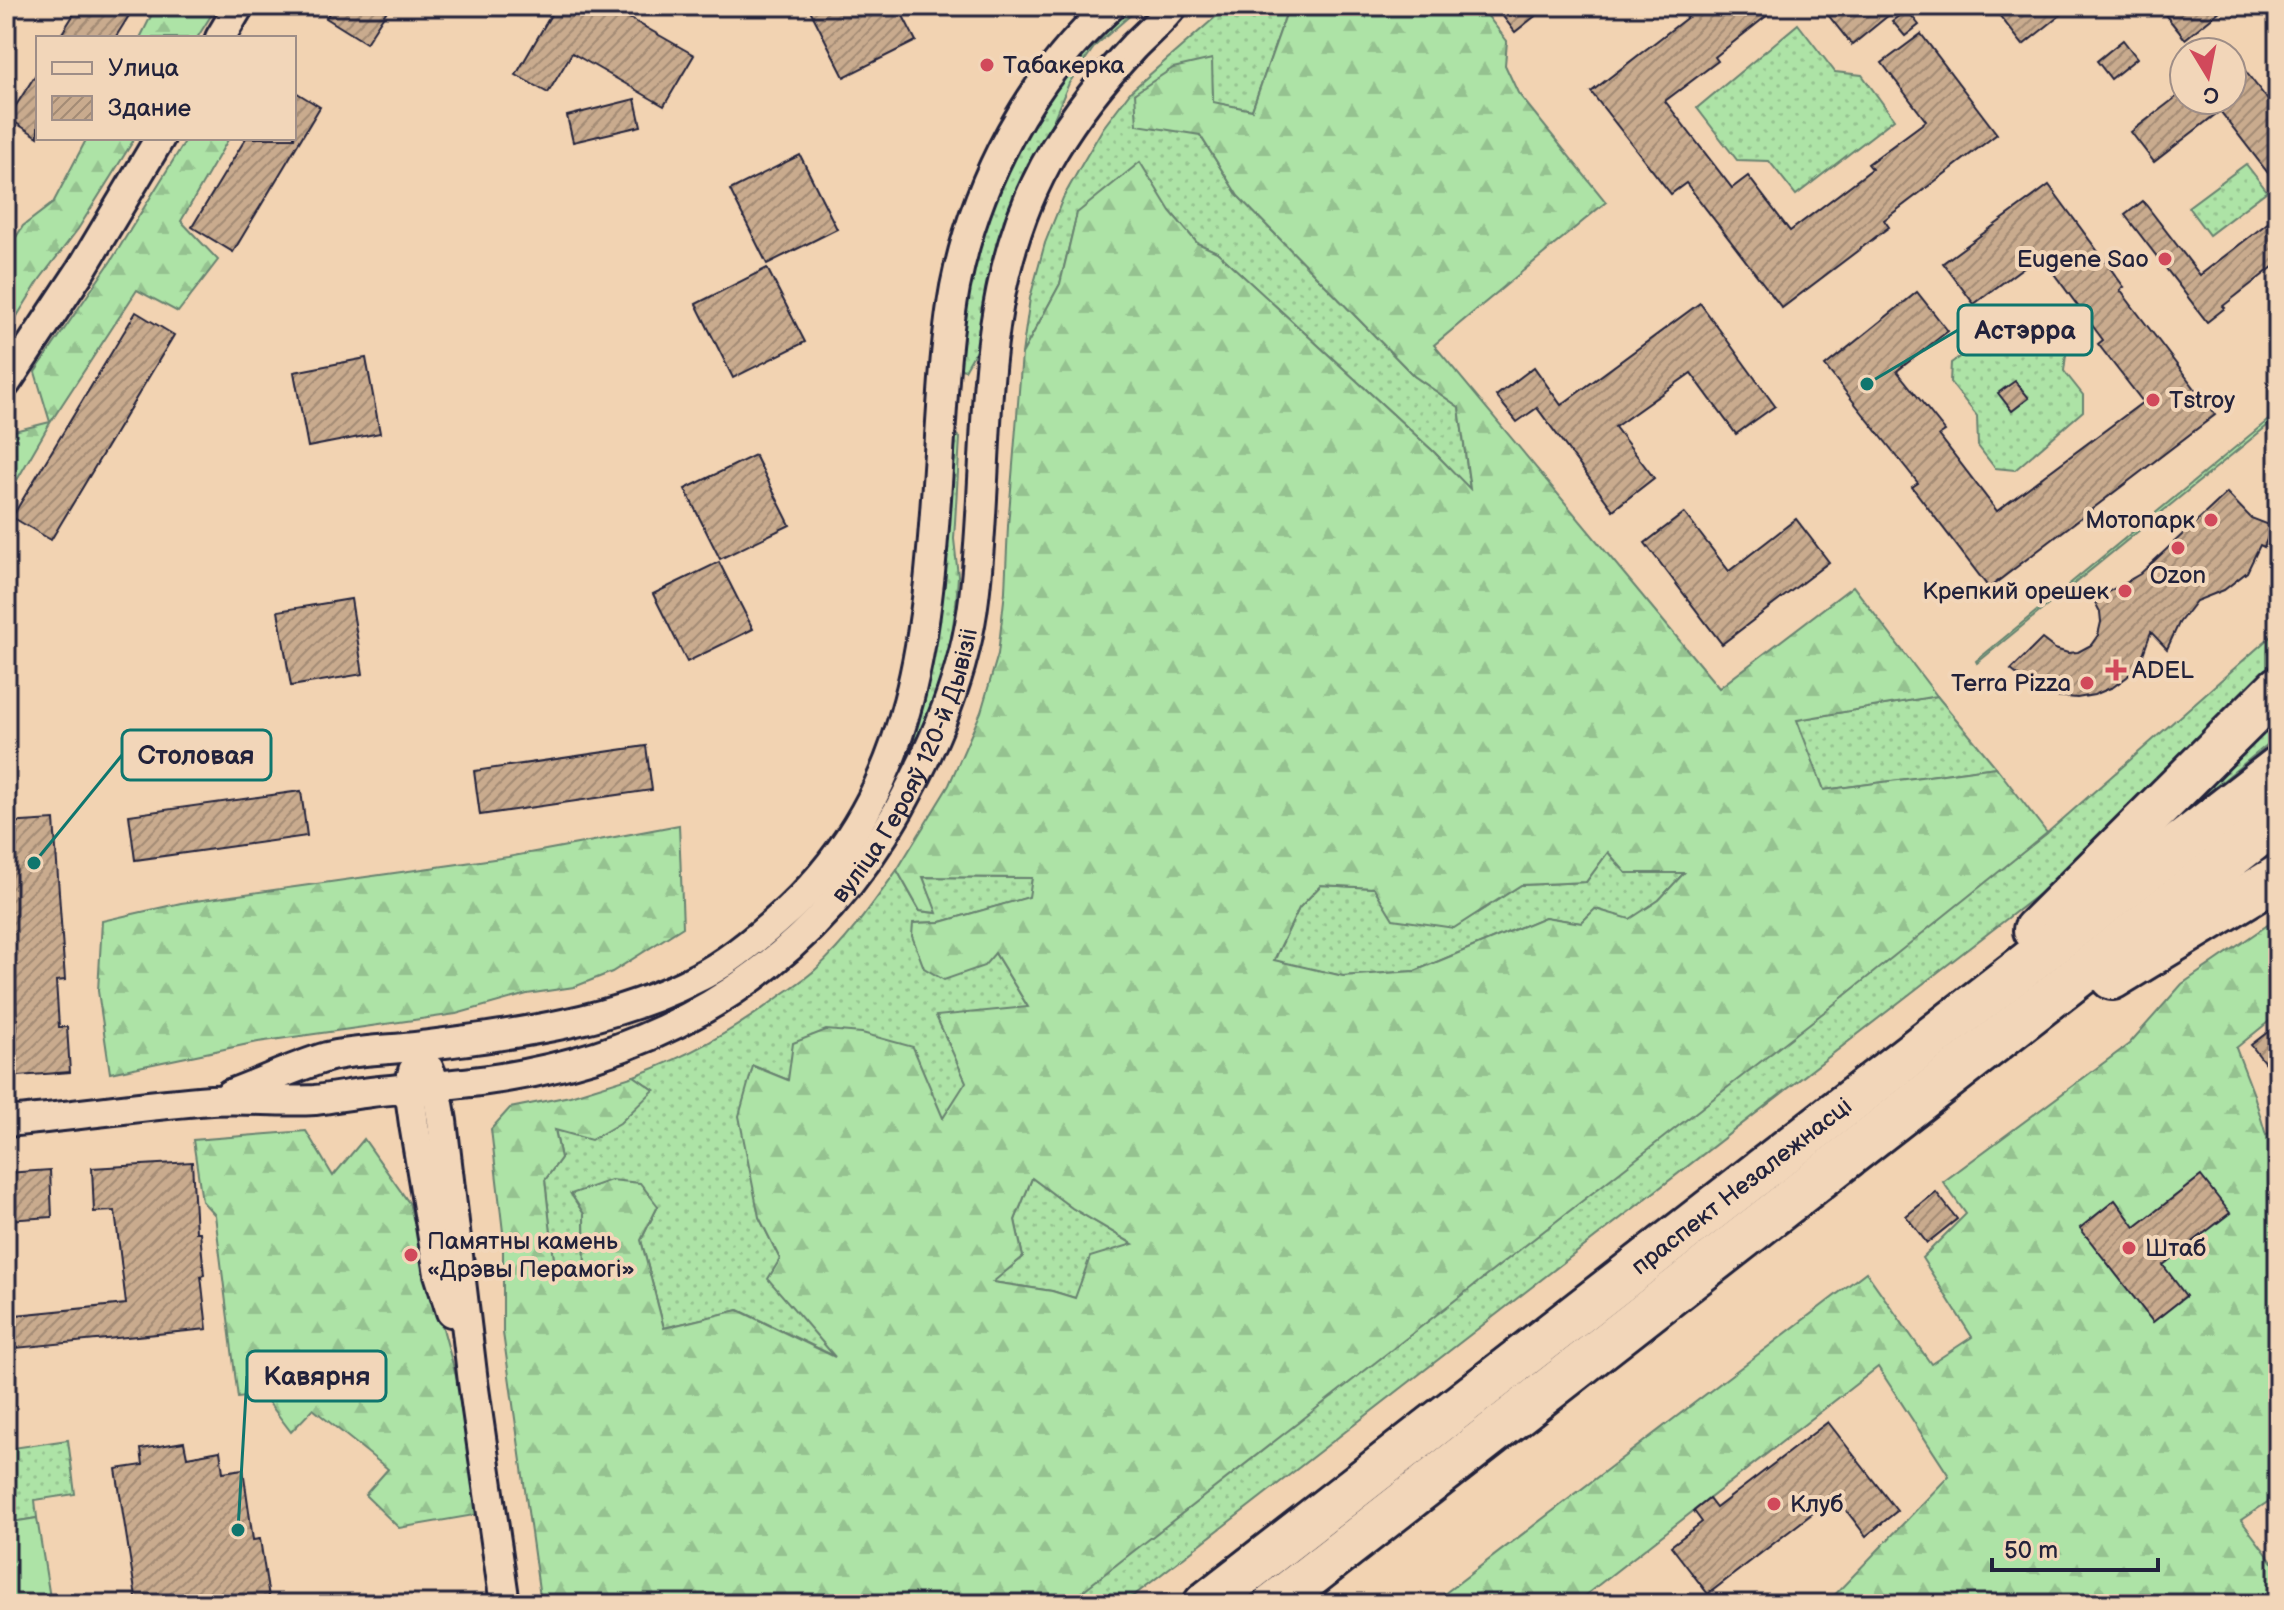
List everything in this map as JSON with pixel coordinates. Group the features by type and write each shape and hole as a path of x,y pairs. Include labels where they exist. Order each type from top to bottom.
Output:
{"highway":[{"path":"1919,1048 2278,688"},
{"name":"праспект Незалежнасці","path":"1205,1604 2278,768"},
{"name":"праспект Незалежнасці","path":"1274,1604 2278,820"},
{"path":"1949,1078 2278,877"}],"street":[{"path":"221,36 239,6"},
{"name":"вуліца Герояў 120-й Дывізіі","path":"214,1100 329,1056 523,1032 620,1010 702,976 766,930 810,890 845,847 876,792 895,746 913,685 930,580 947,343 965,243 981,198 1017,121 1044,79 1111,6"},
{"name":"вуліца Герояў 120-й Дывізіі","path":"6,1122 214,1100 313,1100 501,1079 589,1058 648,1038 702,1011 790,948 827,911 882,839 913,783 952,695 966,647 974,598 992,344 1003,272 1034,187 1052,153 1099,85 1173,6"},
{"path":"6,383 81,270 159,140"},
{"path":"419,1047 422,1087 473,1382 505,1604"}],"green space":[{"path":"156,6 217,6 198,36 141,36"},
{"path":"1135,6 1141,6 1095,46 1069,83 1004,220 992,263 977,349 965,370 957,368 975,255 1005,174 1062,79 1099,37"},
{"path":"1228,6 1289,6 1252,110 1213,103 1211,59 1200,135 1238,196 1414,376 1459,407 1470,490 1434,452 1217,252 1197,243 1170,211 1077,213 1060,284 1022,354 1030,298 1045,243 1063,198 1103,128 1131,91"},
{"path":"1289,6 1361,6 1366,16 1367,6 1416,6 1430,14 1430,6 1480,6 1507,41 1505,65 1518,93 1606,202 1434,345 1719,688 1853,586 1937,696 1797,720 1824,790 1996,767 2047,833 1828,1009 1066,1604 541,1604 503,1333 503,1232 491,1129 510,1108 570,1096 634,1076 654,1090 620,1123 591,1140 555,1130 561,1158 545,1180 555,1269 585,1270 584,1214 571,1194 611,1180 640,1183 658,1206 641,1240 664,1328 738,1310 835,1357 768,1279 780,1259 759,1217 739,1116 753,1066 788,1080 793,1043 826,1030 862,1033 913,1047 943,1118 966,1082 936,1016 1028,1007 995,953 984,966 944,980 924,968 912,936 913,923 941,922 1029,897 1032,878 923,877 937,913 920,911 897,870 949,785 981,712 998,654 1022,354 1060,284 1077,213 1140,162 1170,211 1197,243 1217,252 1470,489 1459,407 1414,376 1238,196 1200,135 1137,125 1135,93 1173,68 1212,59 1213,102 1252,110","holes":["1608,852 1626,873 1684,873 1659,900 1630,919 1595,909 1581,923 1545,917 1415,971 1343,976 1274,960 1299,908 1321,885 1374,888 1393,919 1454,928 1521,885 1586,882","1032,1178 1072,1208 1133,1244 1090,1257 1075,1298 1052,1291 993,1282 1023,1257 1015,1220"]},
{"path":"1798,24 1835,72 1862,75 1894,119 1796,195 1769,161 1737,160 1697,108"},
{"path":"86,140 134,140 6,334 6,253 23,226 53,203"},
{"path":"186,140 228,140 181,221 218,260 178,312 137,290 50,423 6,499 6,433 50,422 35,372 111,261"},
{"path":"2246,164 2267,191 2209,235 2188,207"},
{"path":"2018,314 2034,314 2067,347 2064,371 2083,395 2083,411 2015,470 1995,468 1978,446 1977,416 1950,382 1951,363"},
{"path":"2278,412 2278,417 1977,663 1976,661"},
{"path":"954,433 960,438 954,539 958,576 956,606 937,695 922,734 912,741 930,671 942,603"},
{"path":"2278,630 2278,662 2080,862 1123,1604 1065,1604 2047,833"},
{"path":"1937,696 1996,767 1824,790 1796,720"},
{"path":"2278,707 2278,736 2124,861"},
{"path":"679,825 683,927 612,972 574,987 527,994 456,1014 258,1042 110,1073 98,991 102,921 181,903 508,857"},
{"path":"1608,852 1626,873 1685,872 1659,900 1630,920 1596,909 1581,923 1545,917 1415,971 1343,976 1274,961 1299,908 1321,885 1374,888 1453,928 1521,885 1586,882"},
{"path":"897,870 920,911 936,913 923,877 1032,878 1030,897 941,922 913,923 995,953 1028,1007 967,1083 943,1119 788,1080 754,1066 759,1217 838,1358 739,1310 664,1328 641,1240 658,1206 571,1194 584,1214 585,1271 555,1270 545,1180 561,1158 555,1129 654,1090 634,1076 710,1042 806,977 848,935"},
{"path":"2278,918 2278,1014 2236,1048 2266,1135 2278,1127 2278,1495 2241,1520 2278,1569 2278,1604 1826,1604 1949,1476 1878,1367 1574,1604 1431,1604 1866,1272 1931,1364 1972,1337 1922,1258 1966,1214 1943,1182 2129,1044 2182,984"},
{"path":"306,1131 333,1176 364,1139 409,1203 463,1402 480,1514 399,1528 365,1495 388,1469 313,1409 291,1432 263,1395 238,1398 215,1215 202,1201 193,1140"},
{"path":"1032,1178 1072,1208 1134,1245 1075,1298 1052,1291 992,1282 1023,1257 1015,1220"},
{"path":"68,1440 75,1494 35,1500 37,1518 6,1523 6,1449"},
{"path":"37,1518 51,1604 6,1604 6,1523"}],"building":[{"path":"79,6 135,6 116,36 60,36"},
{"path":"334,6 390,6 366,43 326,18"},
{"path":"556,6 608,6 694,55 664,106 572,53 548,93 516,75"},
{"path":"808,6 898,6 916,41 844,77"},
{"path":"1495,6 1548,6 1515,32"},
{"path":"1702,6 1779,6 1715,57 1718,61 1665,101 1732,188 1748,176 1790,231 1872,169 1868,164 1926,121 1882,63 1921,34 1997,134 1884,220 1889,227 1782,308 1686,183 1671,194 1591,92"},
{"path":"1821,6 1900,6 1852,45"},
{"path":"1992,6 2072,6 2023,45"},
{"path":"2158,6 2226,6 2189,36 2183,36"},
{"path":"1907,10 1919,25 1905,36 1892,21"},
{"path":"2123,40 2137,58 2111,79 2097,61"},
{"path":"36,74 36,136 8,118"},
{"path":"2248,75 2278,113 2278,186 2224,116 2248,116"},
{"path":"296,92 320,107 233,252 192,227 245,140 296,140"},
{"path":"635,99 641,126 573,142 567,116"},
{"path":"2168,103 2168,116 2214,116 2154,162 2131,132"},
{"path":"800,155 837,229 767,264 730,190"},
{"path":"2049,185 2124,287 2120,290 2215,415 1989,588 1912,487 1918,483 1825,366 1917,292 1948,331 1897,371 1945,431 1939,435 1997,511 2143,402 2098,344 2103,340 2040,255 1974,304 1943,263"},
{"path":"2143,201 2200,275 2278,215 2278,263 2207,322 2125,215"},
{"path":"767,268 805,342 733,378 696,304"},
{"path":"1700,303 1775,406 1736,434 1691,373 1615,427 1654,478 1613,510 1537,408 1517,422 1496,396 1534,367 1561,405"},
{"path":"136,312 174,335 51,540 12,517"},
{"path":"366,358 380,433 308,447 294,372"},
{"path":"2015,381 2029,398 2012,411 1998,393"},
{"path":"755,455 790,525 720,559 685,489"},
{"path":"2227,493 2251,518 2272,526 2264,547 2260,545 2247,572 2224,590 2196,601 2179,623 2167,649 2151,632 2142,657 2127,677 2094,695 2077,698 2054,696 2032,687 2011,670 2042,639 2055,649 2068,653 2091,645 2098,635 2101,622 2094,600 2140,574"},
{"path":"1684,513 1729,571 1796,519 1829,562 1722,644 1645,543"},
{"path":"719,562 753,629 687,662 653,594"},
{"path":"351,599 363,674 291,686 278,611"},
{"path":"646,746 652,790 480,815 474,771"},
{"path":"301,791 307,836 135,860 129,815"},
{"path":"54,820 65,980 56,981 59,1027 67,1027 70,1072 6,1077 6,1031 17,1030 15,984 6,984 6,823"},
{"path":"2278,1024 2278,1080 2251,1045"},
{"path":"192,1162 207,1329 6,1349 6,1316 126,1304 115,1211 94,1212 92,1168"},
{"path":"50,1170 52,1217 6,1220 6,1173"},
{"name":"Штаб","path":"2201,1176 2230,1213 2163,1265 2186,1296 2153,1322 2080,1228 2115,1200 2135,1227"},
{"path":"1936,1192 1957,1219 1927,1243 1906,1216"},
{"name":"Клуб","path":"1828,1422 1897,1511 1866,1536 1835,1496 1708,1594 1671,1546 1702,1522 1694,1511 1709,1499 1716,1508"},
{"path":"184,1442 187,1457 220,1451 223,1472 243,1469 253,1540 260,1539 270,1604 137,1604 116,1469 143,1465 141,1449"}],"place":[{"name":"Табакерка","path":"987,65"},
{"name":"Eugene Sao","path":"2165,259"},
{"name":"Астэрра","path":"1867,384"},
{"name":"Tstroy","path":"2153,400"},
{"name":"Мотопарк","path":"2211,520"},
{"name":"Ozon","path":"2178,548"},
{"name":"Крепкий орешек","path":"2125,591"},
{"name":"ADEL","path":"2116,670"},
{"name":"Terra Pizza","path":"2087,683"},
{"name":"Столовая","path":"34,863"},
{"name":"Штаб","path":"2129,1248"},
{"name":"Памятны камень «Дрэвы Перамогі»","path":"411,1255"},
{"name":"Клуб","path":"1774,1504"},
{"name":"Кавярня","path":"238,1530"}]}
